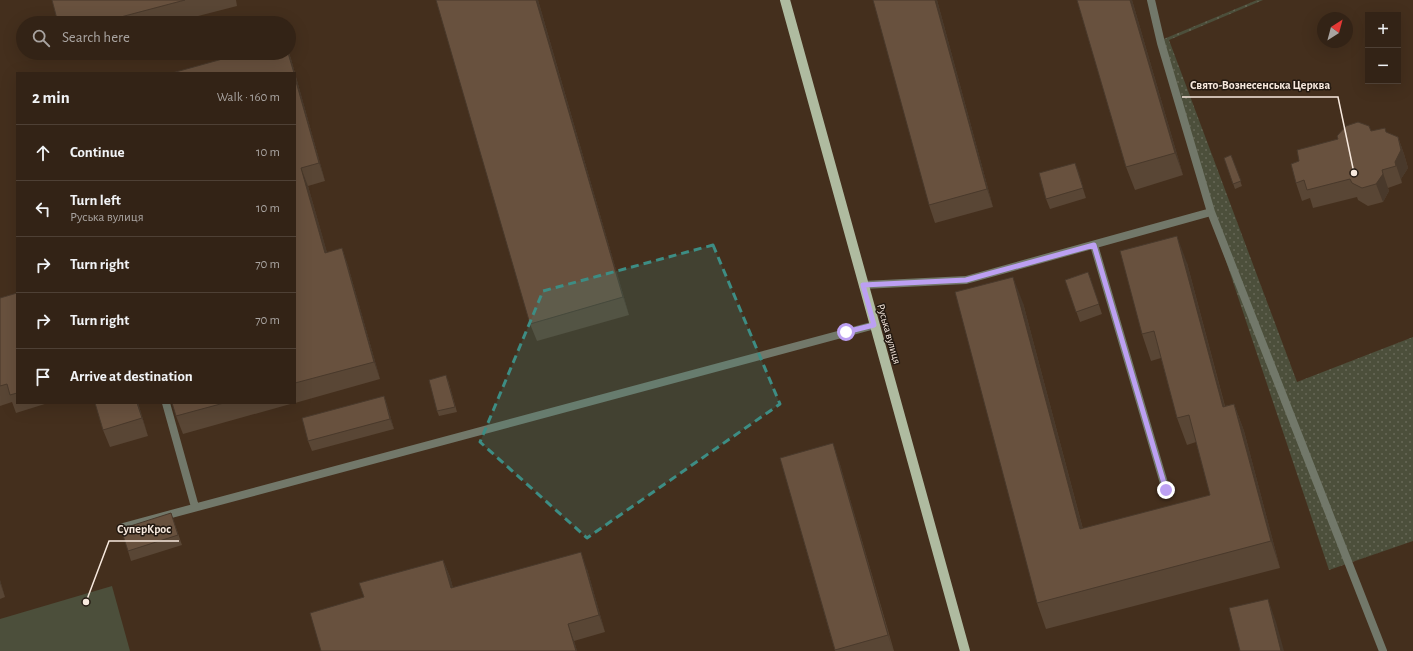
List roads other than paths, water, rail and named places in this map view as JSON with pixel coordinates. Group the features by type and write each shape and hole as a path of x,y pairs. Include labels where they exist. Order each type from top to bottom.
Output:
{"main road":[{"name":"Руська вулиця","path":"785,0 965,651"}],"street":[{"path":"1151,0 1211,212 1383,651"},
{"path":"863,285 966,280 1211,212"},
{"path":"1094,245 1166,490"},
{"path":"123,527 874,325"},
{"path":"166,404 195,507"}],"place":[{"name":"Свято-Вознесенська Церква","path":"1354,173"},
{"name":"СуперКрос","path":"86,602"}]}
